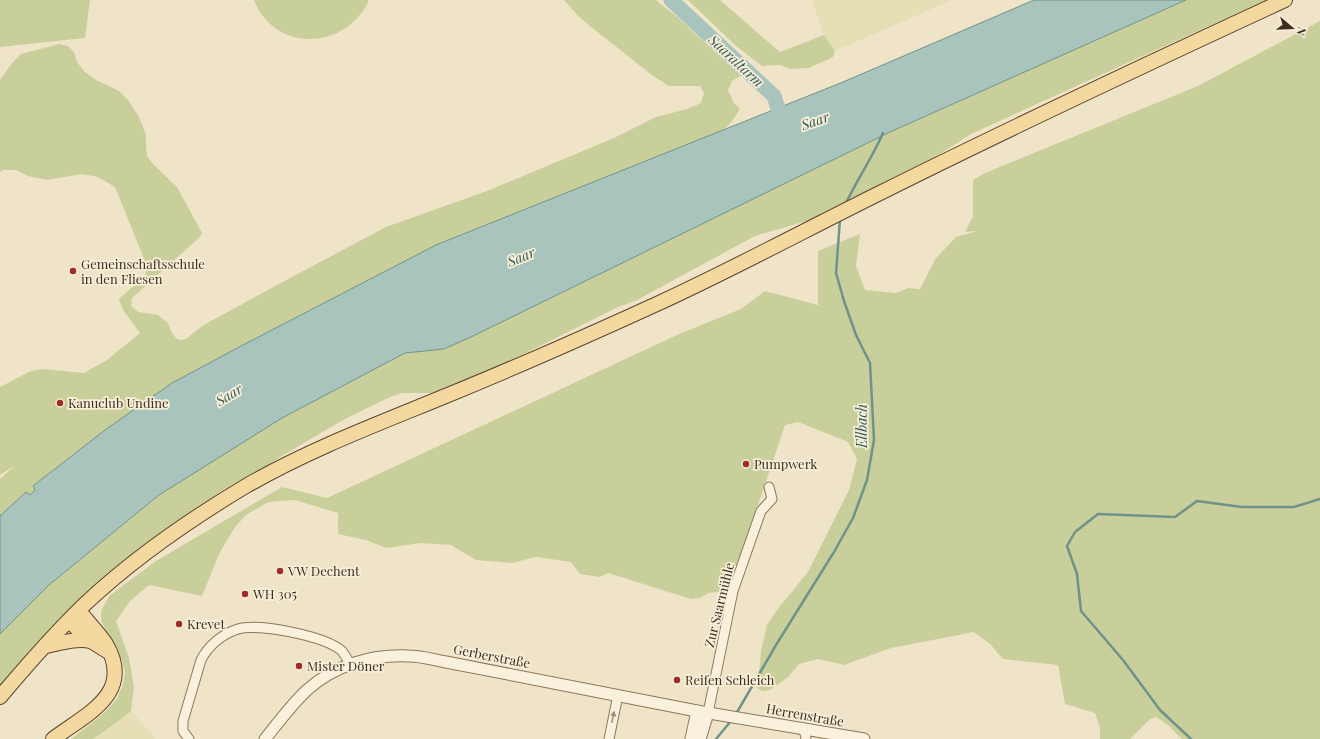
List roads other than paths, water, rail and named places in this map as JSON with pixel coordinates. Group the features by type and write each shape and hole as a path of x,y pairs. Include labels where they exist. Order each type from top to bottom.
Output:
{"main road":[{"path":"0,697 74,616 137,560 183,527 249,484 289,463 340,440 503,372 646,309 722,273 860,202 1164,56 1285,0"},
{"path":"74,616 90,641"},
{"path":"53,739 94,709 105,699 114,682 115,669 105,643 74,616"},
{"path":"46,646 82,639 104,648 110,655"}],"street":[{"name":"Zur Saarmühle","path":"708,713 733,591 761,511 772,499 769,487"},
{"path":"189,739 183,731 183,721 201,660 205,652 226,634 239,629 256,627 290,632 331,644 342,651 350,664"},
{"name":"Gerberstraße","path":"265,739 295,702 308,690 330,674 350,664 389,656 411,656 740,718"},
{"path":"609,739 618,695"},
{"path":"692,739 697,711"},
{"path":"700,739 708,713"},
{"name":"Herrenstraße","path":"740,718 805,734 864,739"}],"water":[{"name":"Saar","path":"1034,0 1186,0 890,132 473,336 444,349 405,353 282,418 159,495 49,585 0,634 0,516 26,492 30,495 35,490 33,486 105,430 172,383 436,245 843,82"}],"waterway":[{"name":"Saaraltarm","path":"671,0 774,96 784,127"},
{"name":"Ellbach","path":"845,205 883,133"},
{"name":"Ellbach","path":"736,714 776,645 834,552 853,518 867,480 874,440 870,363 856,335 836,273 840,219"},
{"path":"1191,739 1160,710 1123,660 1081,611 1077,574 1067,546 1075,532 1098,514 1175,517 1197,501 1242,507 1294,507 1320,499"},
{"name":"Ellbach","path":"716,739 731,721"}],"place":[{"name":"Gemeinschaftsschule in den Fliesen","path":"73,271"},
{"name":"Kanuclub Undine","path":"60,403"},
{"name":"Pumpwerk","path":"746,464"},
{"name":"VW Dechent","path":"280,571"},
{"name":"WH 305","path":"245,594"},
{"name":"Krevet","path":"179,624"},
{"name":"Mister Döner","path":"299,666"},
{"name":"Reifen Schleich","path":"677,680"}]}
